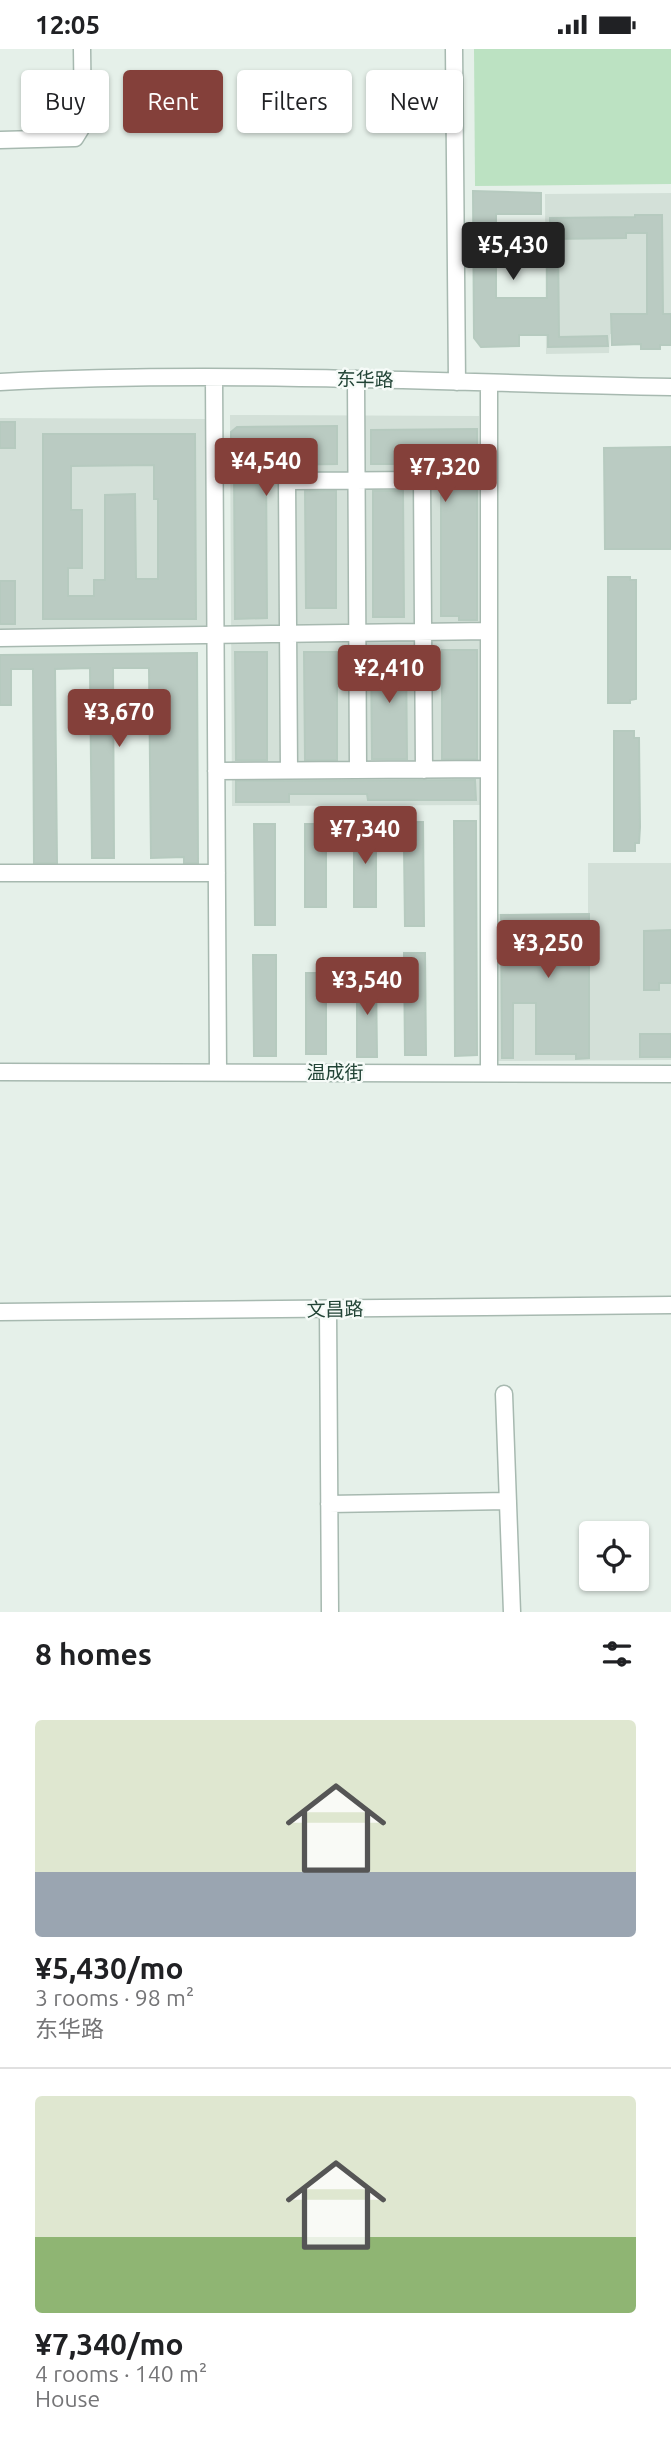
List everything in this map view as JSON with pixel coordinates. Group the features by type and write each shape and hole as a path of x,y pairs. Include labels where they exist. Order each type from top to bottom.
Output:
{"street":[{"path":"0,140 75,138 83,125 82,49"},
{"path":"454,49 457,382"},
{"path":"0,372 59,379"},
{"path":"214,378 218,1072"},
{"path":"0,382 59,379"},
{"name":"东华路","path":"59,379 356,379 671,387"},
{"path":"356,379 358,770"},
{"path":"489,383 489,1073"},
{"path":"289,771 287,481 422,480 424,770"},
{"path":"0,638 489,631"},
{"path":"216,771 489,769"},
{"path":"0,873 217,873"},
{"name":"温成街","path":"0,1072 671,1074"},
{"name":"文昌路","path":"0,1313 671,1305"},
{"path":"328,1309 330,1612"},
{"path":"504,1394 512,1612"},
{"path":"329,1504 508,1501"}],"shaded area":[{"path":"671,193 671,334 610,334 609,353 546,354 545,194"},
{"path":"230,415 479,416 480,805 232,806"},
{"path":"0,418 206,419 206,631 0,631"},
{"path":"588,863 671,863 671,1060 497,1061 497,914 588,913"}],"green space":[{"path":"474,49 671,49 671,184 475,186"}],"building":[{"path":"473,191 541,193 541,214 496,214 496,298 547,298 547,243 558,243 559,337 607,336 608,346 548,347 548,335 519,335 519,346 481,347 474,338"},
{"path":"662,215 663,314 671,314 671,345 660,345 660,349 641,349 641,344 612,345 611,314 647,314 647,233 626,233 626,238 550,239 550,218"},
{"path":"0,422 15,422 15,448 0,448"},
{"path":"337,426 337,464 266,465 267,618 235,619 234,465 231,465 231,432 237,427"},
{"path":"477,429 477,620 459,620 459,616 441,616 441,464 371,464 371,430"},
{"path":"43,434 195,434 196,619 43,619","holes":["154,465 154,499 158,499 158,579 136,579 135,494 105,495 105,580 94,580 94,596 68,596 68,568 82,568 82,510 71,510 71,466"]},
{"path":"671,447 671,549 605,549 604,448"},
{"path":"305,491 336,491 336,608 306,608"},
{"path":"373,491 403,491 404,617 373,617"},
{"path":"608,577 630,577 630,580 636,580 636,699 630,700 630,703 608,703"},
{"path":"0,581 15,581 15,624 0,624"},
{"path":"442,650 477,650 477,759 442,759"},
{"path":"406,651 407,759 372,759 371,652"},
{"path":"235,652 267,652 267,760 236,760"},
{"path":"304,652 337,652 337,760 305,760"},
{"path":"197,653 198,863 184,863 184,857 151,858 149,668 113,668 114,858 92,858 90,668 55,669 57,863 34,863 33,669 11,669 11,705 0,705 0,655"},
{"path":"614,731 634,731 634,738 639,738 640,827 639,843 635,843 635,851 614,851"},
{"path":"475,780 476,800 368,800 367,794 289,794 289,802 236,802 236,781"},
{"path":"454,821 476,821 477,1055 455,1056"},
{"path":"409,822 423,822 424,926 405,926 404,847 409,847"},
{"path":"254,824 275,824 275,925 255,925"},
{"path":"305,824 326,824 326,907 305,907"},
{"path":"354,825 376,825 376,907 354,907"},
{"path":"589,914 589,1058 576,1059 576,1054 536,1054 536,1003 513,1003 513,1058 502,1058 501,915"},
{"path":"671,930 671,983 659,983 659,990 644,990 644,931"},
{"path":"404,953 425,953 426,1055 405,1055"},
{"path":"253,955 276,955 276,1056 254,1056"},
{"path":"306,973 326,973 326,1054 306,1054"},
{"path":"357,976 376,976 377,1057 357,1057"},
{"path":"640,1034 671,1034 671,1057 640,1057"}]}
